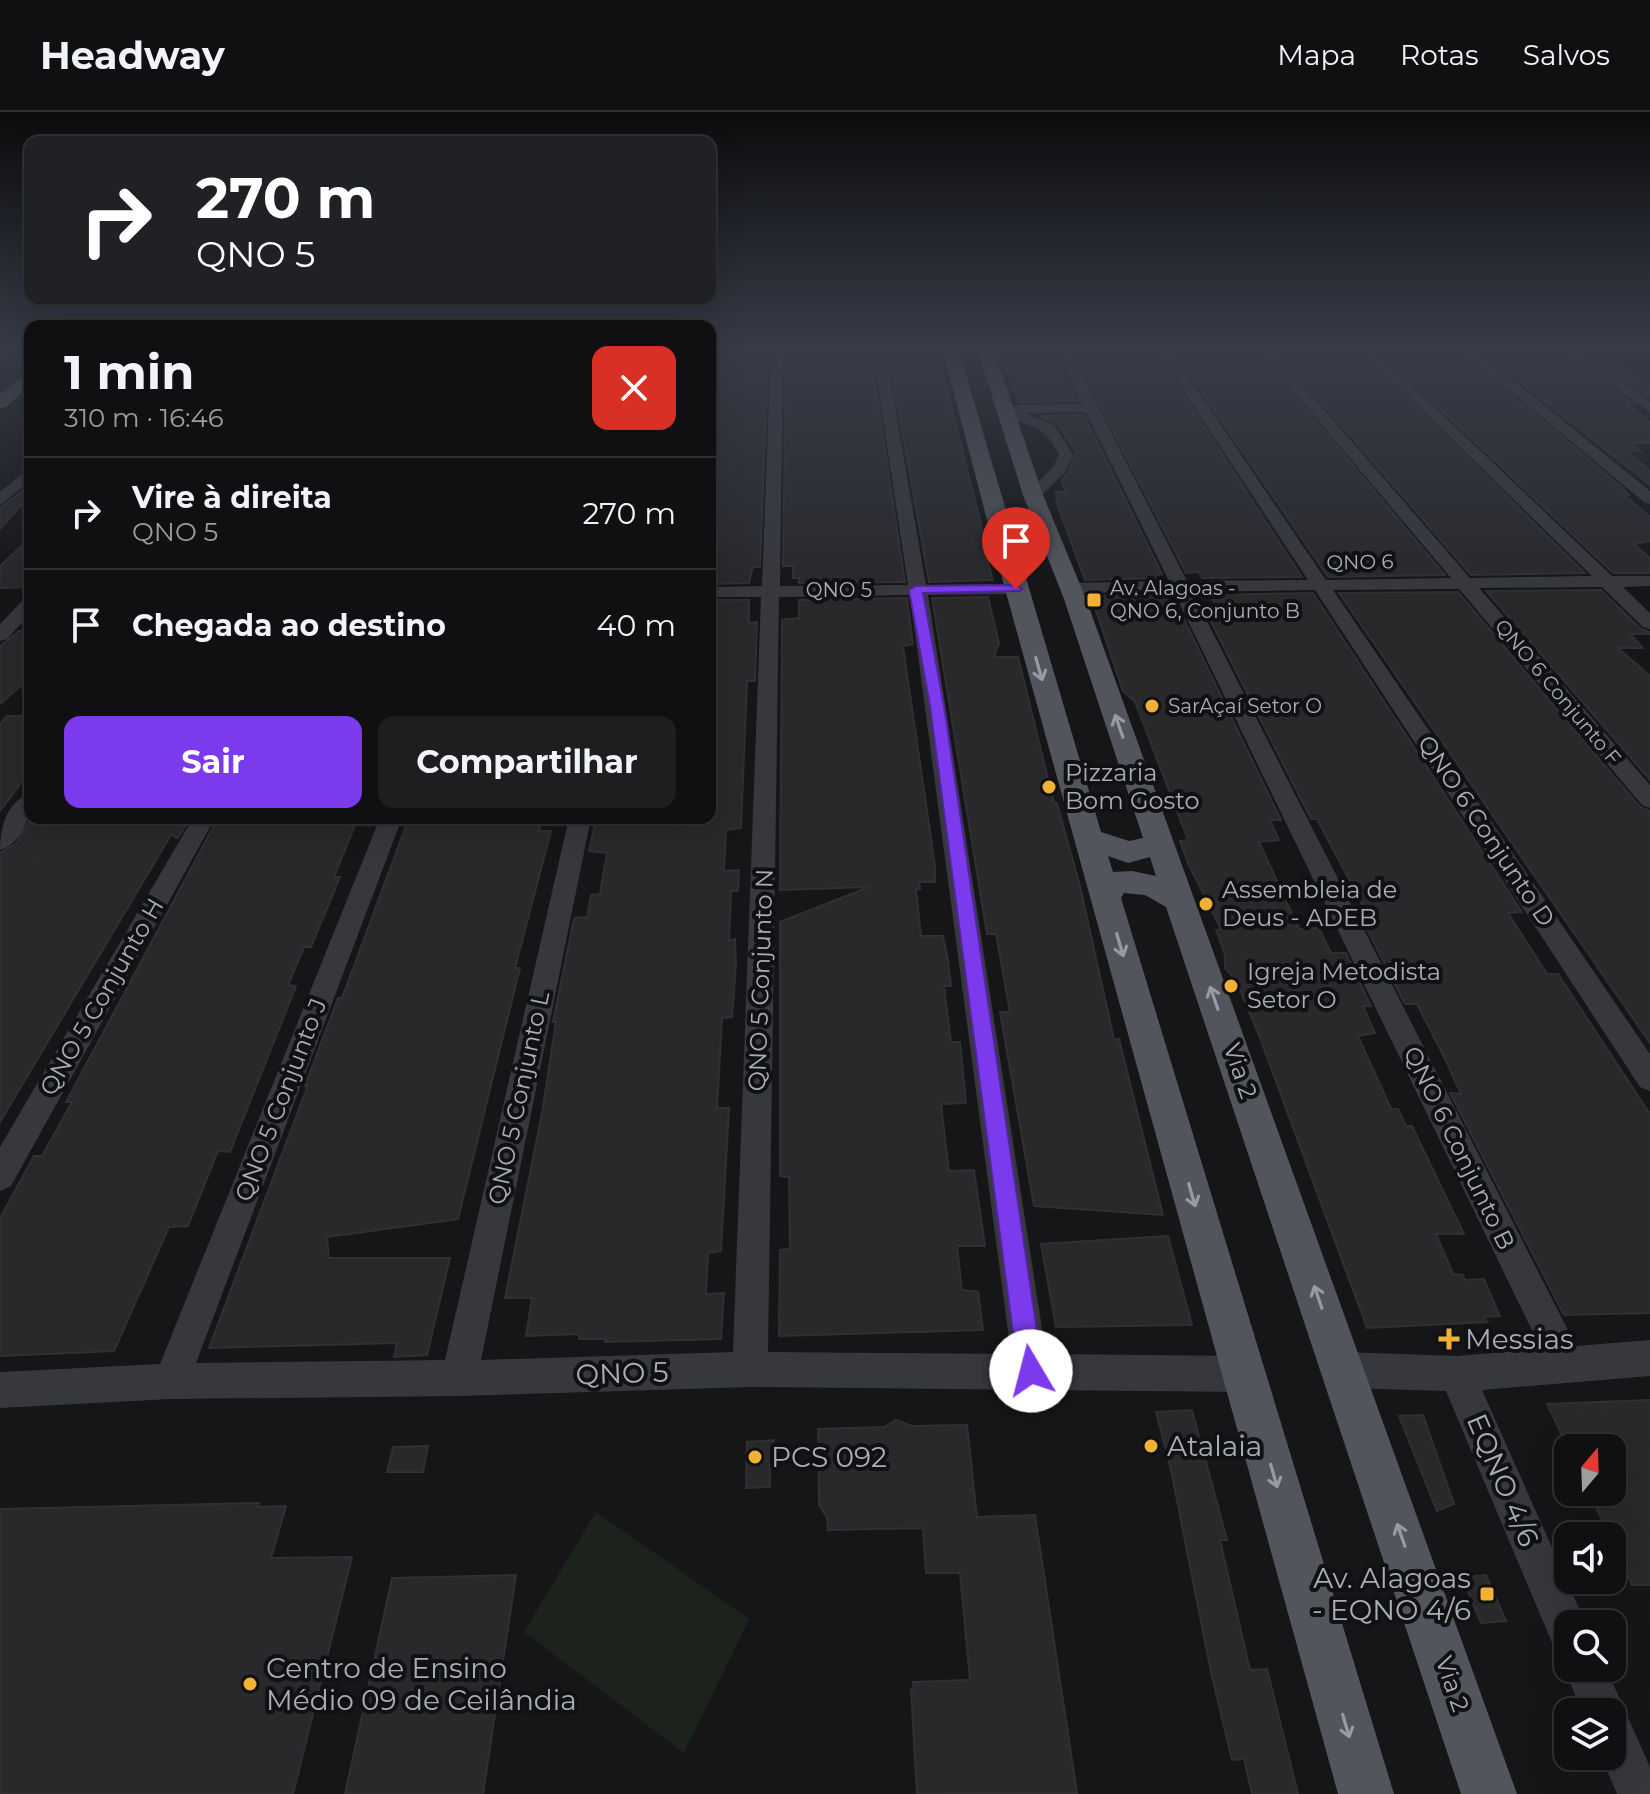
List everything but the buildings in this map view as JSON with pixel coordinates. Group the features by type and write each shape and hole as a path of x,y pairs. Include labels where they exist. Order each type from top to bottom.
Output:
{"main road":[{"path":"971,429 1366,1794"},
{"name":"Via 2","path":"1011,429 1033,495 1071,588 1489,1794"},
{"path":"1090,839 1128,852 1160,844"},
{"path":"1106,898 1114,883 1139,881 1160,887 1179,900"}],"street":[{"name":"QNO 5 Conjunto N","path":"750,1369 775,429"},
{"path":"891,429 937,706 1031,1371"},
{"path":"1033,495 1060,469 1066,455 1056,432 1051,429"},
{"name":"QNO 6 Conjunto B","path":"1103,429 1567,1365"},
{"name":"QNO 6 Conjunto D","path":"1217,429 1650,1078"},
{"name":"QNO 6 Conjunto F","path":"1333,429 1650,800"},
{"path":"1450,429 1650,623"},
{"path":"1565,429 1650,499"},
{"path":"0,500 24,478"},
{"name":"QNO 6","path":"1071,588 1650,581"},
{"name":"QNO 5","path":"716,592 1016,589"},
{"path":"0,603 24,603"},
{"path":"0,635 24,609"},
{"path":"0,842 24,810"},
{"name":"QNO 5 Conjunto H","path":"0,1176 201,824"},
{"name":"QNO 5 Conjunto J","path":"171,1381 389,824"},
{"name":"QNO 5 Conjunto L","path":"459,1378 579,824"},
{"path":"1344,1370 1457,1374 1650,1358"},
{"name":"QNO 5","path":"0,1390 171,1381 459,1378 750,1369 1245,1374"},
{"name":"EQNO 4/6","path":"1457,1374 1559,1610"},
{"path":"1626,1764 1639,1794"}],"shaded area":[{"path":"596,1512 749,1619 684,1753 524,1632"}],"place":[{"name":"Av. Alagoas - QNO 6, Conjunto B","path":"1094,600"},
{"name":"SarAçaí Setor O","path":"1152,706"},
{"name":"Pizzaria Bom Gosto","path":"1049,787"},
{"name":"Assembleia de Deus - ADEB","path":"1206,904"},
{"name":"Igreja Metodista Setor O","path":"1231,986"},
{"name":"Messias","path":"1449,1339"},
{"name":"Atalaia","path":"1151,1446"},
{"name":"PCS 092","path":"755,1457"},
{"name":"Av. Alagoas - EQNO 4/6","path":"1487,1594"},
{"name":"Centro de Ensino Médio 09 de Ceilândia","path":"250,1684"}],"route":[{"path":"1016,589 916,590 937,706 1031,1371"}]}
